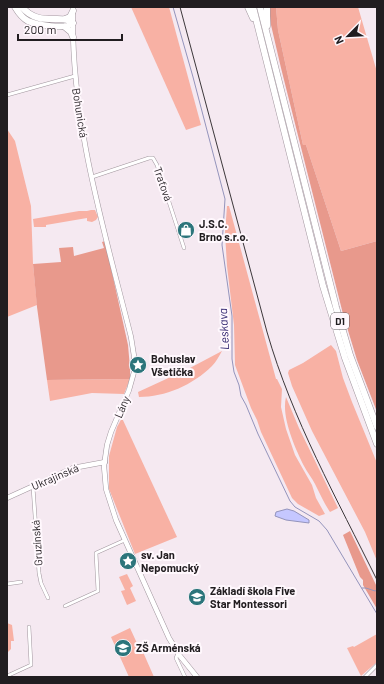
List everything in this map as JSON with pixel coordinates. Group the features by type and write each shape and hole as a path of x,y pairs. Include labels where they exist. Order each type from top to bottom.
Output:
{"highway":[{"path":"15,7 24,18 33,23 65,27 70,26 73,23 70,20 65,19 45,20 34,17 22,7"},
{"path":"248,7 265,40"},
{"name":"D1","path":"253,7 265,40 350,355 377,426"},
{"name":"D1","path":"260,7 265,40 323,286 345,358 377,444"},
{"path":"265,40 266,7"},
{"path":"65,19 70,17 73,9"},
{"path":"65,27 71,32 73,37"}],"street":[{"name":"Bohunická","path":"73,9 75,76 86,150"},
{"name":"Bohunická","path":"7,95 75,76"},
{"name":"Lány","path":"86,150 131,337 134,362 132,382 110,436 104,462 108,496 125,540 169,638 197,677"},
{"name":"Traťová","path":"92,177 153,158 157,165 184,248"},
{"name":"Ukrajinská","path":"7,498 77,467 104,462"},
{"name":"Gruzínská","path":"33,486 39,573 41,583 48,598"},
{"path":"65,606 98,591 96,553 125,540"},
{"path":"7,584 21,582"},
{"path":"7,676 31,665 29,627"},
{"name":"Lány","path":"178,652 176,658 185,677"},
{"path":"365,677 377,665"}],"shaded area":[{"path":"131,7 169,7 201,125 186,130"},
{"path":"269,7 276,7 278,30 303,145 306,145 341,251 377,241 377,412 357,360 343,314 281,68 271,25"},
{"path":"276,7 358,7 377,72 377,241 341,251 306,145 303,145 278,30"},
{"path":"7,129 15,141 31,206 33,264 37,305 7,317"},
{"path":"227,206 229,206 276,379 282,389 281,407 286,429 295,455 312,485 316,498 325,514 319,516 298,504 292,498 261,432 235,365 234,325 227,266 225,233"},
{"path":"95,210 98,217 92,222 87,221 87,218 46,225 46,227 34,227 33,219"},
{"path":"105,241 128,345 130,379 47,380 33,264 61,262 59,248 73,247 74,256 104,248 102,242"},
{"path":"331,345 336,351 343,378 377,463 377,561 365,532 312,431 292,386 288,373 289,370"},
{"path":"222,351 212,366 204,373 178,389 159,395 139,397 138,392 188,369"},
{"path":"130,379 124,394 92,393 50,401 47,380"},
{"path":"286,397 299,428 338,508 330,512 304,466 293,442 285,414"},
{"path":"122,418 177,537 135,554 109,489 109,456 117,427"},
{"path":"350,531 377,587 377,609 363,585 363,580 360,577 343,535"},
{"path":"127,574 133,586 130,588 136,601 127,605 121,591 125,590 119,577"},
{"path":"7,623 12,625 14,641 11,641 11,649 7,653"},
{"path":"130,628 154,677 129,677 111,637"},
{"path":"377,634 377,662 361,676 347,648 354,647"}],"water":[{"path":"287,509 294,511 309,520 309,523 286,520 275,516 276,512"}],"waterway":[{"name":"Leskava","path":"173,7 225,199 222,245 232,316 232,359 241,396 290,501 295,507 319,521 327,530 377,614"},
{"path":"362,588 375,591 377,590"}],"railway":[{"path":"180,7 267,332 277,364 316,458 377,580"}],"place":[{"name":"J.S.C. Brno s.r.o.","path":"186,230"},
{"name":"Bohuslav Všetička","path":"138,365"},
{"name":"sv. Jan Nepomucký","path":"128,561"},
{"name":"Základí škola Five Star Montessori","path":"197,597"},
{"name":"ZŠ Arménská","path":"123,648"}]}
